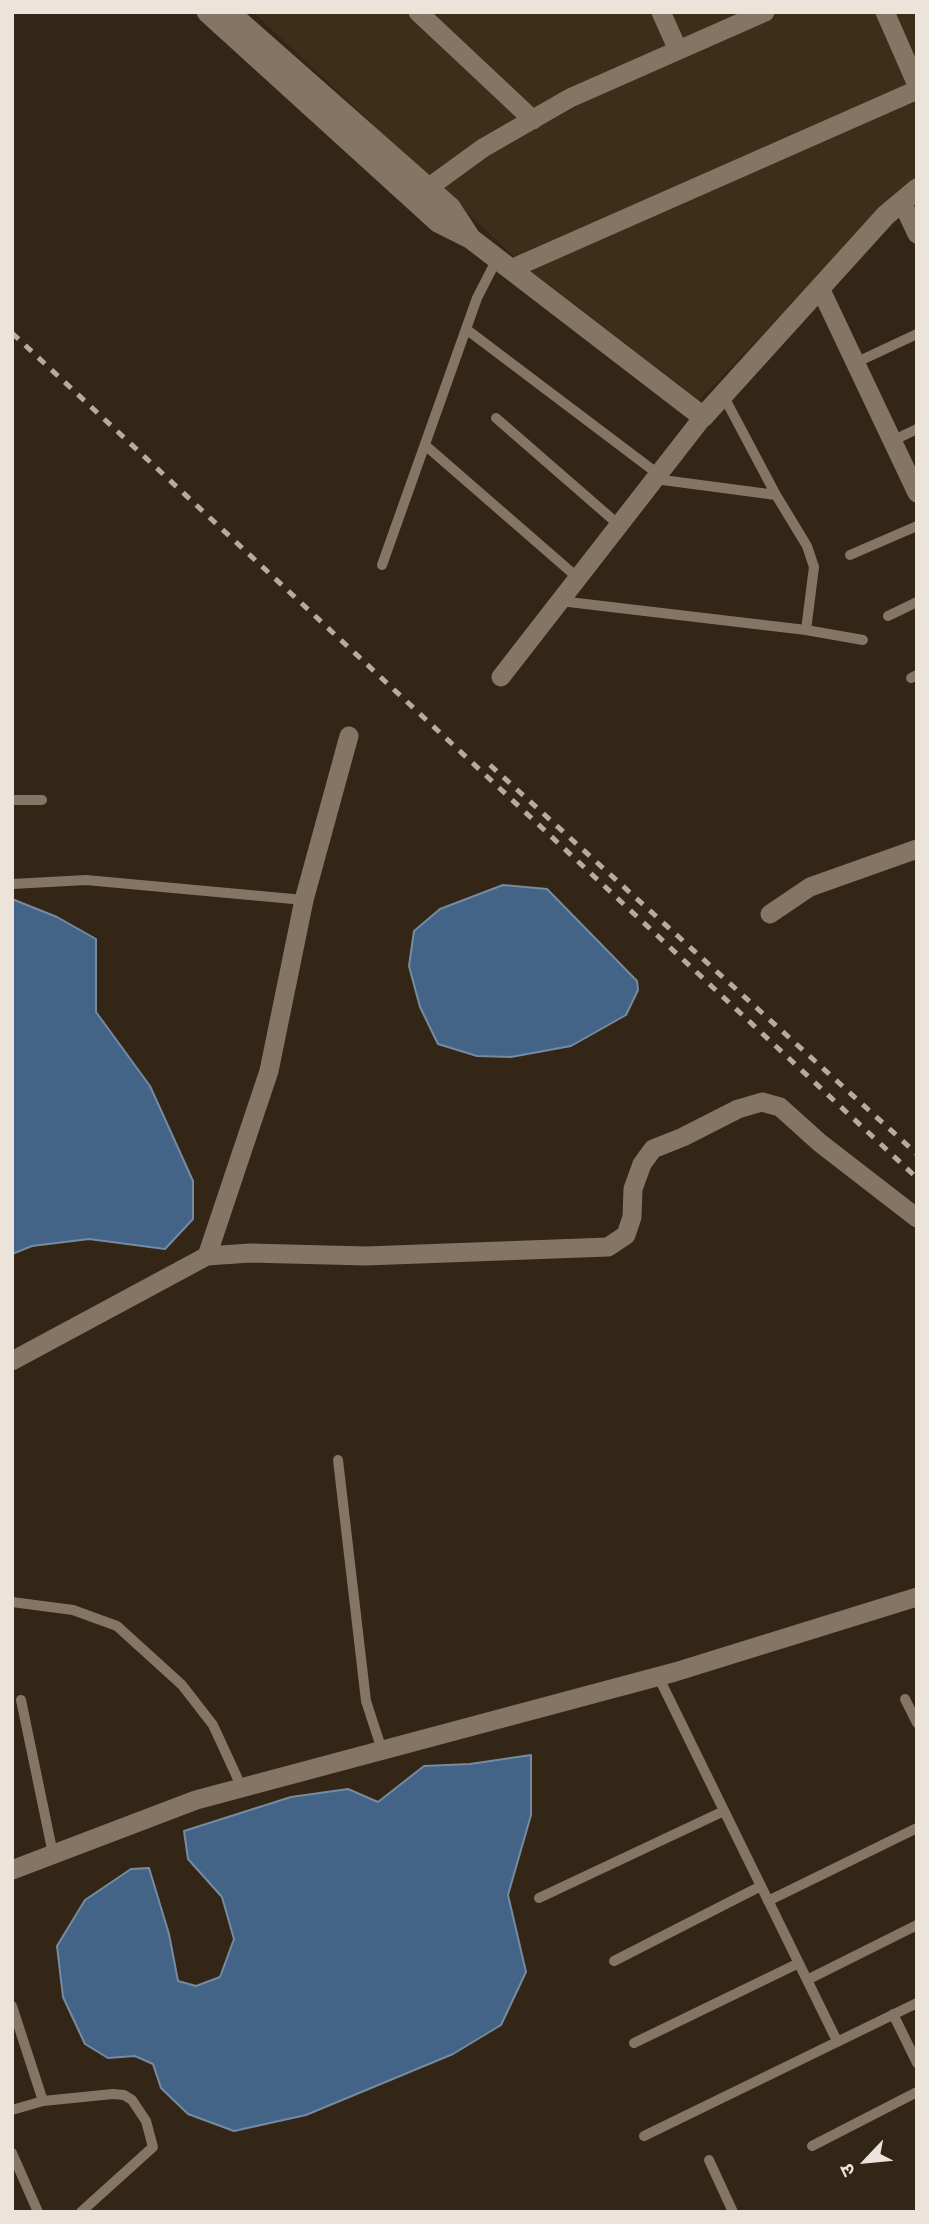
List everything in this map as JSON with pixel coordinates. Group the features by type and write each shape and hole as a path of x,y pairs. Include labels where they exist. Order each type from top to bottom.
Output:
{"street":[{"path":"418,12 533,120"},
{"path":"661,12 678,50"},
{"path":"422,195 483,148 570,98 765,12"},
{"path":"885,12 917,85"},
{"path":"224,15 422,195 438,222 470,237 702,417"},
{"path":"504,264 917,90"},
{"path":"501,677 702,417 886,215 909,195 917,234"},
{"path":"820,288 917,493"},
{"path":"207,1256 269,1072 304,900 349,736"},
{"path":"770,914 810,887 917,849"},
{"path":"12,1361 207,1256 250,1253 366,1256 608,1247 626,1235 632,1217 633,1189 642,1164 653,1149 738,1109 762,1102 780,1107 820,1143 917,1218"},
{"path":"12,1870 196,1800 659,1676 917,1597"}],"lane":[{"path":"382,565 477,298 504,264"},
{"path":"466,329 656,477 776,495"},
{"path":"855,363 917,334"},
{"path":"723,395 776,495 807,546 814,567 806,630"},
{"path":"496,418 619,525"},
{"path":"892,441 917,429"},
{"path":"425,445 578,578"},
{"path":"850,555 917,526"},
{"path":"560,601 806,630 863,640"},
{"path":"888,616 917,603"},
{"path":"12,800 42,800"},
{"path":"12,884 86,880 304,900"},
{"path":"338,1460 366,1701 382,1750"},
{"path":"12,1602 73,1610 117,1626 182,1685 213,1725 242,1787"},
{"path":"659,1676 837,2041"},
{"path":"905,1699 917,1723"},
{"path":"21,1700 53,1854"},
{"path":"539,1898 724,1811"},
{"path":"768,1901 917,1828"},
{"path":"614,1961 761,1886"},
{"path":"807,1980 917,1925"},
{"path":"634,2043 799,1962"},
{"path":"644,2136 917,2003"},
{"path":"12,2006 43,2101"},
{"path":"893,2014 917,2063"},
{"path":"812,2146 917,2092"},
{"path":"12,2110 43,2101 124,2095 132,2100 146,2121 153,2147 81,2212"},
{"path":"13,2159 38,2212"},
{"path":"709,2160 733,2212"}],"shaded area":[{"path":"253,12 917,12 917,175 699,400 522,264"}],"water":[{"path":"503,885 547,889 637,981 638,990 626,1015 571,1046 511,1057 477,1056 438,1044 420,1007 409,966 414,931 440,909"},
{"path":"12,899 57,917 96,939 96,1012 150,1086 193,1181 193,1219 165,1249 89,1239 32,1246 12,1254"},
{"path":"531,1755 531,1815 508,1895 526,1972 501,2025 453,2054 306,2115 234,2131 188,2114 161,2088 153,2064 135,2056 108,2058 85,2044 63,1997 57,1946 85,1900 131,1869 149,1868 169,1934 178,1981 196,1986 220,1977 234,1939 222,1897 188,1859 184,1831 291,1797 348,1789 378,1802 424,1766 470,1764"}],"railway":[{"path":"12,333 917,1178"},
{"path":"490,765 917,1154"}]}
